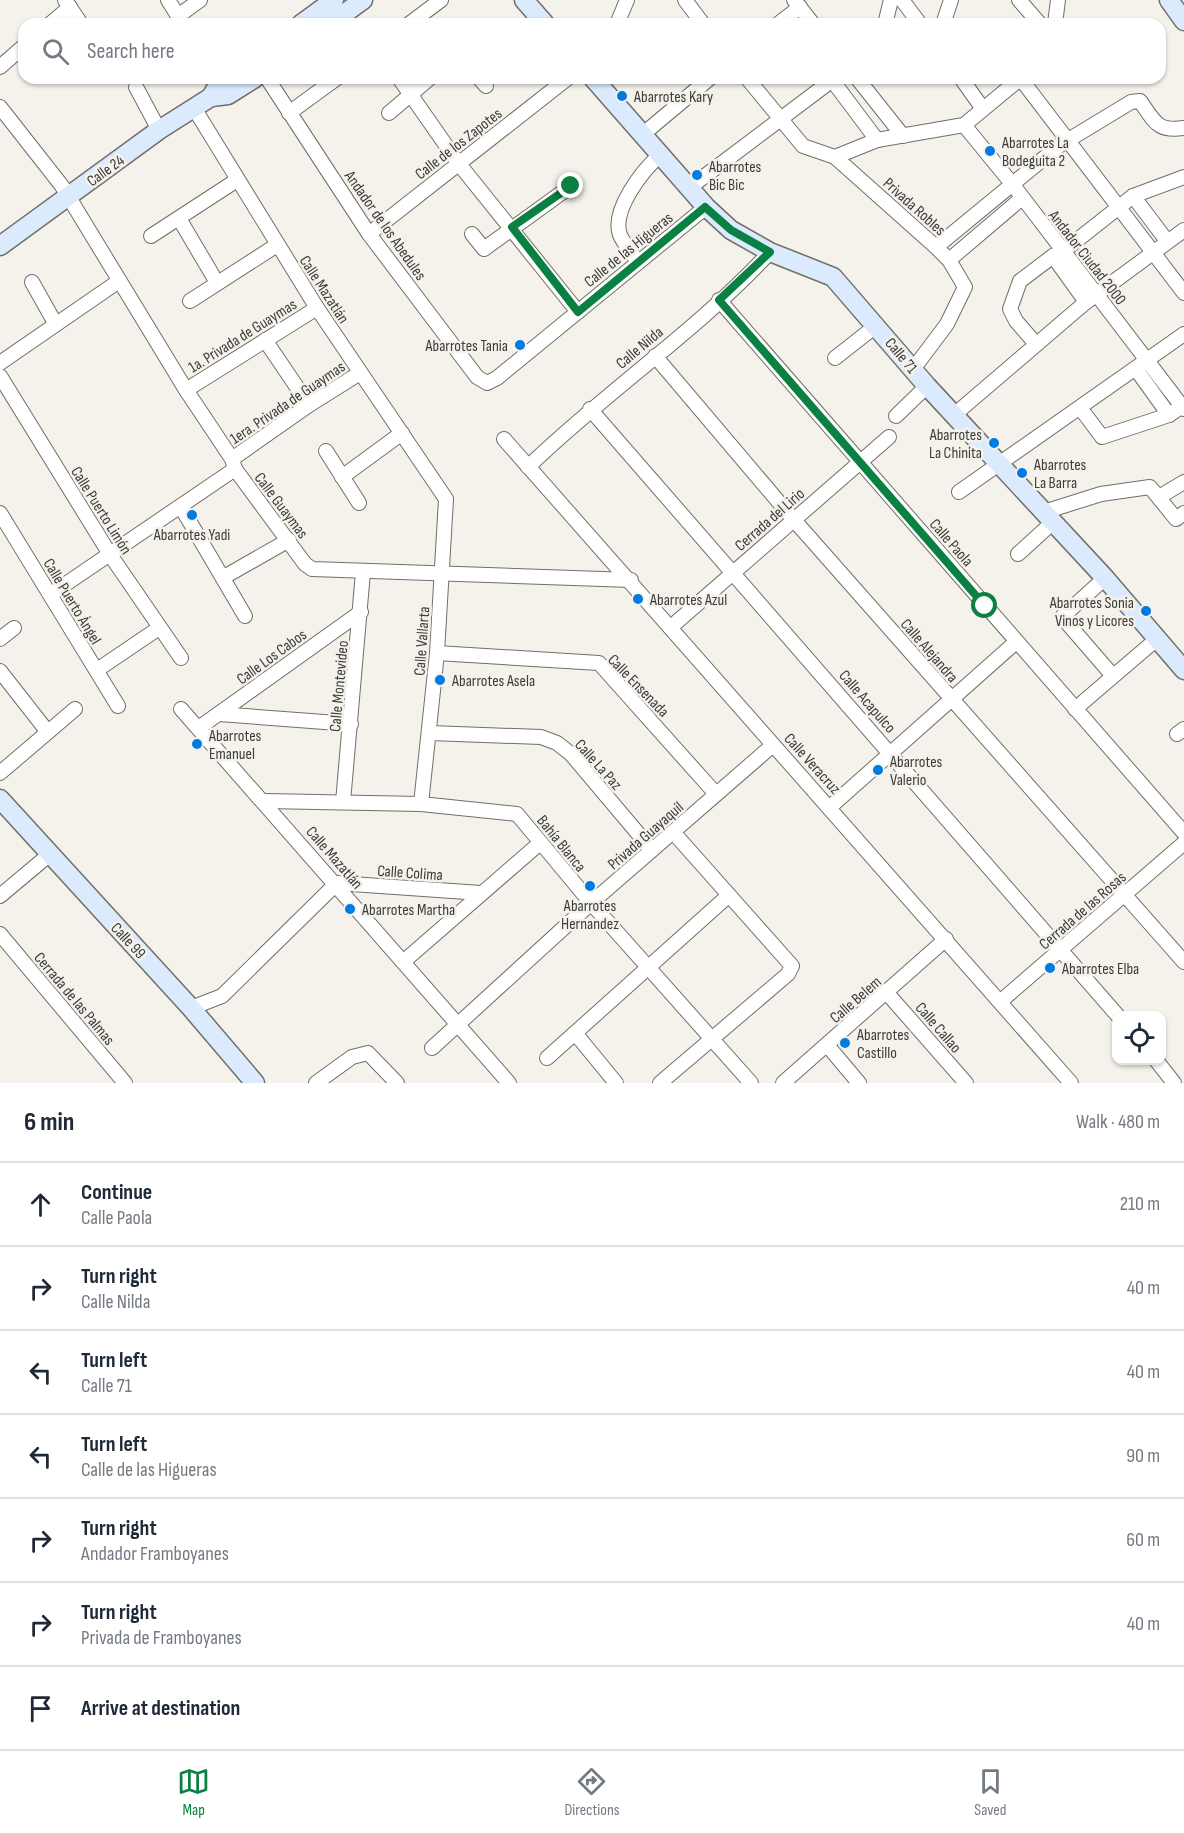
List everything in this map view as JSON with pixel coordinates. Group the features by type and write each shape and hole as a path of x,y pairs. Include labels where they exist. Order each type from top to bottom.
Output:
{"street":[{"path":"168,0 180,18"},
{"path":"183,18 200,0"},
{"path":"309,18 334,0"},
{"path":"338,18 363,0"},
{"path":"417,18 441,0"},
{"path":"524,0 540,18"},
{"path":"620,18 627,0"},
{"path":"685,0 698,18"},
{"path":"886,18 891,0"},
{"path":"902,0 916,18"},
{"path":"945,18 951,0"},
{"path":"1019,0 1035,18"},
{"path":"1056,18 1058,0"},
{"path":"1169,0 1184,21"},
{"path":"55,18 67,3 77,18"},
{"path":"784,18 797,4 808,18"},
{"path":"0,67 18,51"},
{"name":"Andador de los Abedules","path":"271,84 369,234 477,377 487,383"},
{"path":"289,113 329,84"},
{"path":"404,84 459,164 512,227 578,312"},
{"path":"389,113 423,84"},
{"name":"Calle de los Zapotes","path":"369,234 560,84"},
{"name":"Calle 71","path":"599,84 705,207 731,230 770,252 833,277 877,325 927,386 1105,578 1184,670"},
{"path":"642,135 703,84"},
{"path":"752,84 803,146 835,157 877,140 964,125 1013,84"},
{"path":"689,188 826,84"},
{"path":"837,84 877,140"},
{"path":"862,84 903,136"},
{"path":"965,84 983,108"},
{"path":"1026,84 1184,292"},
{"name":"Calle 24","path":"0,246 66,191 194,108 221,86"},
{"path":"136,87 159,130"},
{"path":"936,247 1014,185 1022,176 1069,141 1136,100 1164,129 1184,128"},
{"name":"Calle Guaymas","path":"0,106 66,191 233,464 305,564 312,569 363,572 442,572 631,580"},
{"name":"Calle Mazatlán","path":"194,108 317,308 435,483"},
{"name":"Andador Ciudad 2000","path":"964,125 1014,185 1058,254 1142,366 1183,407"},
{"path":"638,262 620,234 619,213 645,168 660,155"},
{"name":"Privada Robles","path":"835,157 936,247 949,260 965,287 948,324 914,368"},
{"path":"1036,344 1016,321 1010,309 1020,281 1133,196 1184,177"},
{"path":"151,236 180,220 237,180"},
{"path":"472,234 484,249 571,186"},
{"path":"1133,196 1167,241"},
{"path":"949,260 1022,198"},
{"name":"Calle de las Higueras","path":"487,383 497,378 705,207"},
{"path":"180,220 216,281"},
{"path":"954,415 1091,299 1153,250 1184,230"},
{"path":"189,301 216,281 277,245"},
{"name":"Calle Nilda","path":"528,467 590,409 656,356 770,252"},
{"path":"0,363 119,281"},
{"path":"32,282 55,323"},
{"name":"Calle Paola","path":"719,300 1184,833"},
{"name":"1a. Privada de Guaymas","path":"186,390 317,308"},
{"path":"835,358 877,325"},
{"path":"959,492 1081,409 1184,334"},
{"path":"265,340 309,405"},
{"name":"Calle Alejandra","path":"656,356 794,519 1184,962"},
{"path":"1142,366 1169,415"},
{"name":"1era. Privada de Guaymas","path":"51,594 181,507 309,405 360,373"},
{"name":"Calle Puerto Limón","path":"0,376 111,555 181,658"},
{"path":"896,416 927,386"},
{"path":"1081,409 1102,437 1169,415 1183,407"},
{"name":"Calle Acapulco","path":"590,409 1114,1011"},
{"path":"342,477 402,433"},
{"name":"Cerrada del Lirio","path":"671,627 889,437"},
{"path":"504,439 528,467"},
{"path":"326,451 359,503"},
{"name":"Calle Veracruz","path":"528,467 631,580 1071,1083"},
{"path":"1159,497 1184,482"},
{"name":"Calle Vallarta","path":"421,804 437,653 446,499 435,483"},
{"path":"1018,554 1048,518 1101,494 1150,487 1176,519 1184,513"},
{"path":"181,507 245,616"},
{"name":"Calle Puerto Ángel","path":"0,513 118,706"},
{"path":"224,577 289,540"},
{"name":"Calle Montevideo","path":"342,802 351,724 363,572"},
{"path":"1105,578 1062,617 1113,676"},
{"name":"Calle Los Cabos","path":"200,727 360,612"},
{"path":"0,639 14,628"},
{"path":"97,670 159,628"},
{"path":"1075,709 1158,638"},
{"path":"830,807 1016,642"},
{"name":"Calle Ensenada","path":"437,653 599,663 716,795"},
{"path":"0,670 47,731"},
{"path":"0,773 75,709"},
{"name":"Calle Mazatlán","path":"181,709 200,727 337,883 509,1083"},
{"path":"219,714 351,724"},
{"name":"Calle La Paz","path":"430,733 541,737 557,743 571,754 652,850"},
{"name":"Privada Guayaquil","path":"432,1048 591,903 773,745"},
{"name":"Calle 99","path":"0,800 191,1008 255,1083"},
{"name":"Bahía Blanca","path":"264,801 421,804 517,814 591,903 752,1083"},
{"path":"660,1083 788,974 792,966 673,832"},
{"path":"403,962 540,843"},
{"name":"Cerrada de las Rosas","path":"1001,1001 1184,843"},
{"path":"0,896 50,854"},
{"path":"191,1008 222,996 337,883"},
{"name":"Calle Colima","path":"337,883 481,893"},
{"path":"547,1058 728,896"},
{"name":"Cerrada de las Palmas","path":"0,934 125,1083"},
{"name":"Calle Belem","path":"783,1083 946,939"},
{"name":"Calle Callao","path":"887,993 966,1083"},
{"path":"575,1033 616,1083"},
{"path":"827,1045 859,1083"},
{"path":"316,1083 352,1057 368,1053 397,1083"},
{"path":"1160,1065 1174,1083"}],"place":[{"name":"Abarrotes Kary","path":"622,96"},
{"name":"Abarrotes La Bodeguita 2","path":"990,151"},
{"name":"Abarrotes Bic Bic","path":"697,175"},
{"name":"Abarrotes Tania","path":"520,345"},
{"name":"Abarrotes La Chinita","path":"994,443"},
{"name":"Abarrotes La Barra","path":"1022,473"},
{"name":"Abarrotes Yadi","path":"192,515"},
{"name":"Abarrotes Azul","path":"638,599"},
{"name":"Abarrotes Sonia Vinos y Licores","path":"1146,611"},
{"name":"Abarrotes Asela","path":"440,680"},
{"name":"Abarrotes Emanuel","path":"197,744"},
{"name":"Abarrotes Valerio","path":"878,770"},
{"name":"Abarrotes Hernandez","path":"590,886"},
{"name":"Abarrotes Martha","path":"350,909"},
{"name":"Abarrotes Elba","path":"1050,968"},
{"name":"Abarrotes Castillo","path":"845,1043"}],"route":[{"path":"571,186 512,227 578,312 705,207 731,230 770,252 719,300 985,606"}]}
